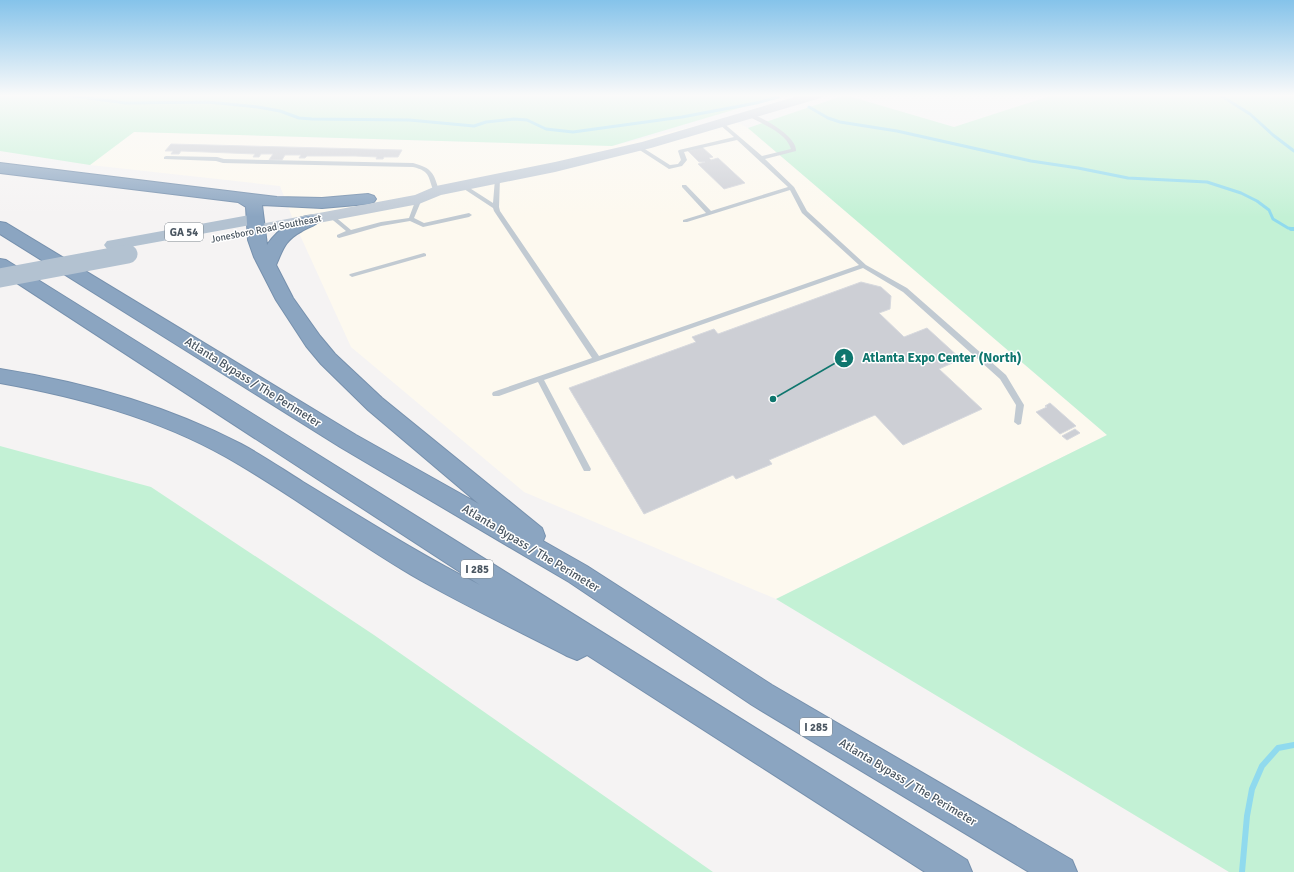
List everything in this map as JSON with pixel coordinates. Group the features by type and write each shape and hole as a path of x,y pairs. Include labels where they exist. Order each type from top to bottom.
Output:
{"highway":[{"path":"0,168 244,198 308,204 368,199"},
{"path":"244,198 253,204 255,208 255,224 260,249 285,300 313,341 345,375 401,426 578,574"},
{"path":"268,264 275,244 282,236 300,224 312,220"},
{"name":"Atlanta Bypass / The Perimeter","path":"0,227 348,441 578,574 762,695 1060,872"},
{"name":"I 285","path":"0,265 955,872"},
{"path":"0,376 94,395 161,417 205,436 241,455 429,572 540,629 667,690"}],"main road":[{"name":"Jonesboro Road Southeast","path":"0,265 113,245 255,224 312,220 420,199 436,191 554,167 638,147 677,136"},
{"name":"Jonesboro Road Southeast","path":"0,278 128,254 255,224 418,189 436,191"}],"lane":[{"path":"735,136 762,158 792,188 804,212 864,266 905,290 1003,377 1020,405 1018,422"},
{"path":"762,158 794,150 794,146 785,136"},
{"path":"638,147 669,167 680,165 684,160 681,151 738,138"},
{"path":"166,158 217,159 223,161 413,165 422,167 430,172 436,191"},
{"path":"498,179 497,211 597,359"},
{"path":"463,186 496,207"},
{"path":"684,186 710,213"},
{"path":"685,221 792,188"},
{"path":"411,220 420,199"},
{"path":"339,236 382,224 411,220 423,225 469,215"},
{"path":"331,216 350,232"},
{"path":"352,274 424,255"},
{"path":"496,394 864,266"},
{"path":"540,379 587,469"}],"shaded area":[{"path":"129,136 260,136 612,146 655,136 757,136 1107,435 776,599 524,492 351,347 294,222 280,186 90,165"}],"green space":[{"path":"0,136 129,136 90,165 0,151"},
{"path":"260,136 647,136 612,146"},
{"path":"757,136 1294,136 1294,872 1229,872 776,599 1107,435"},
{"path":"0,446 151,487 374,635 713,872 0,872"}],"building":[{"path":"171,144 402,150 398,157 384,157 383,159 376,159 377,157 355,156 307,156 305,158 299,158 301,155 285,155 282,160 269,160 273,154 261,154 259,157 253,157 255,154 181,151 179,154 171,154 173,151 165,151"},
{"path":"702,147 713,157 709,158 711,160 718,158 745,183 724,189 698,164 705,162 699,162 688,151"},
{"path":"861,282 881,287 891,296 890,309 879,313 904,337 927,328 961,359 939,369 982,409 903,445 875,415 769,460 772,464 736,479 733,475 644,514 569,388 696,342 692,337 714,329 718,334"},
{"path":"1050,403 1076,426 1060,434 1036,412 1047,407 1045,406"},
{"path":"1075,429 1080,433 1067,440 1062,436"}],"waterway":[{"path":"918,136 1031,161 1078,168 1128,178 1207,182 1241,193 1257,201 1269,210 1273,219 1288,228 1294,229 1291,229"},
{"path":"1274,136 1294,151"},
{"path":"1242,872 1247,816 1252,789 1262,766 1278,748 1294,745"}],"place":[{"name":"Atlanta Expo Center (North)","path":"773,399"}]}
